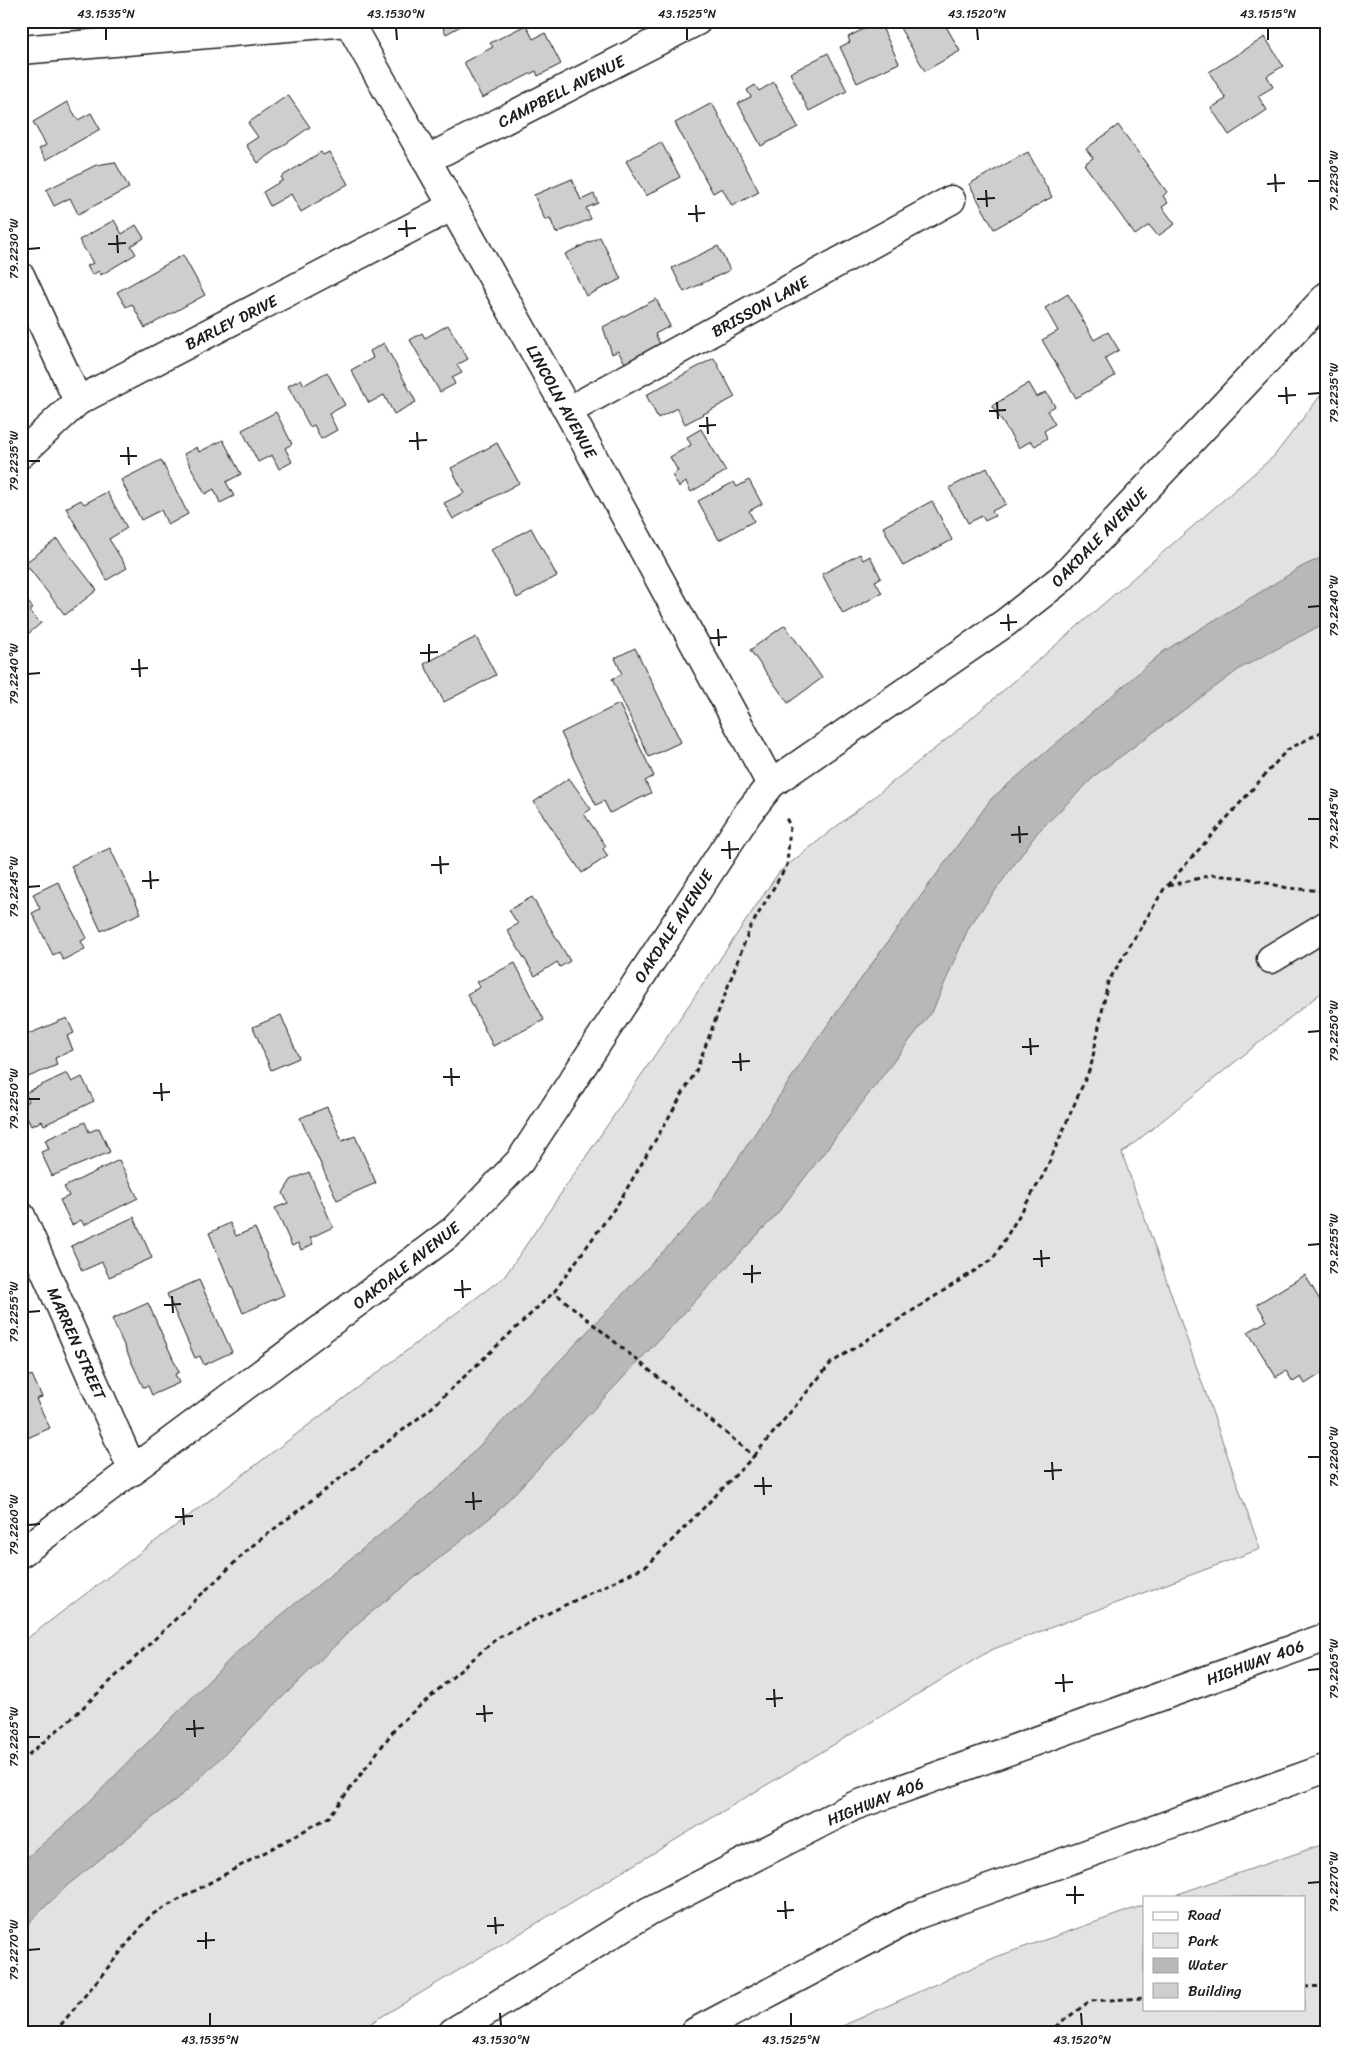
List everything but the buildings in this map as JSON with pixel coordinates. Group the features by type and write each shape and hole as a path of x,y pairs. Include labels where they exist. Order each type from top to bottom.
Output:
{"main road":[{"name":"LINCOLN AVENUE","path":"348,21 568,411 770,784"},
{"path":"21,50 348,21"},
{"name":"CAMPBELL AVENUE","path":"426,160 697,21"},
{"name":"BRISSON LANE","path":"568,411 951,200"},
{"name":"BARLEY DRIVE","path":"21,454 78,401 453,206"},
{"path":"21,277 78,401"},
{"name":"OAKDALE AVENUE","path":"21,1553 454,1230 513,1168 525,1152 748,813 770,784 1005,623 1061,579 1327,296"},
{"path":"1271,959 1327,926"},
{"name":"MARREN STREET","path":"21,1216 133,1471"},
{"name":"HIGHWAY 406","path":"454,2032 649,1911 854,1806 1327,1637"},
{"path":"695,2032 916,1915 1327,1768"}],"path":[{"path":"55,2032 151,1914 329,1817 397,1726 498,1638 648,1565 754,1456 831,1363 994,1259 1044,1174 1091,1066 1108,982 1167,886 1288,750 1327,729"},
{"path":"21,1761 74,1716 252,1546 429,1410 554,1292 619,1202 696,1071 750,928 787,866 790,826 770,784"},
{"path":"1167,886 1212,875 1246,878 1288,888 1327,892"},
{"path":"554,1292 754,1456"},
{"path":"1306,1987 1327,1986"},
{"path":"1048,2032 1090,2000 1143,1998"}],"green space":[{"path":"1327,387 1327,988 1122,1153 1260,1549 991,1650 356,2032 21,2032 21,1643 505,1276 779,872 952,735 1274,456"},
{"path":"1327,1843 1327,2032 829,2032 996,1957 1143,1905 1143,2010 1306,2010 1306,1896 1172,1896"}],"water":[{"path":"1327,555 1327,622 1241,668 1098,773 1037,833 969,927 933,1010 777,1214 496,1513 359,1622 189,1789 69,1884 21,1930 21,1863 80,1811 242,1647 446,1481 709,1203 811,1048 991,799 1164,651 1303,566"}]}
